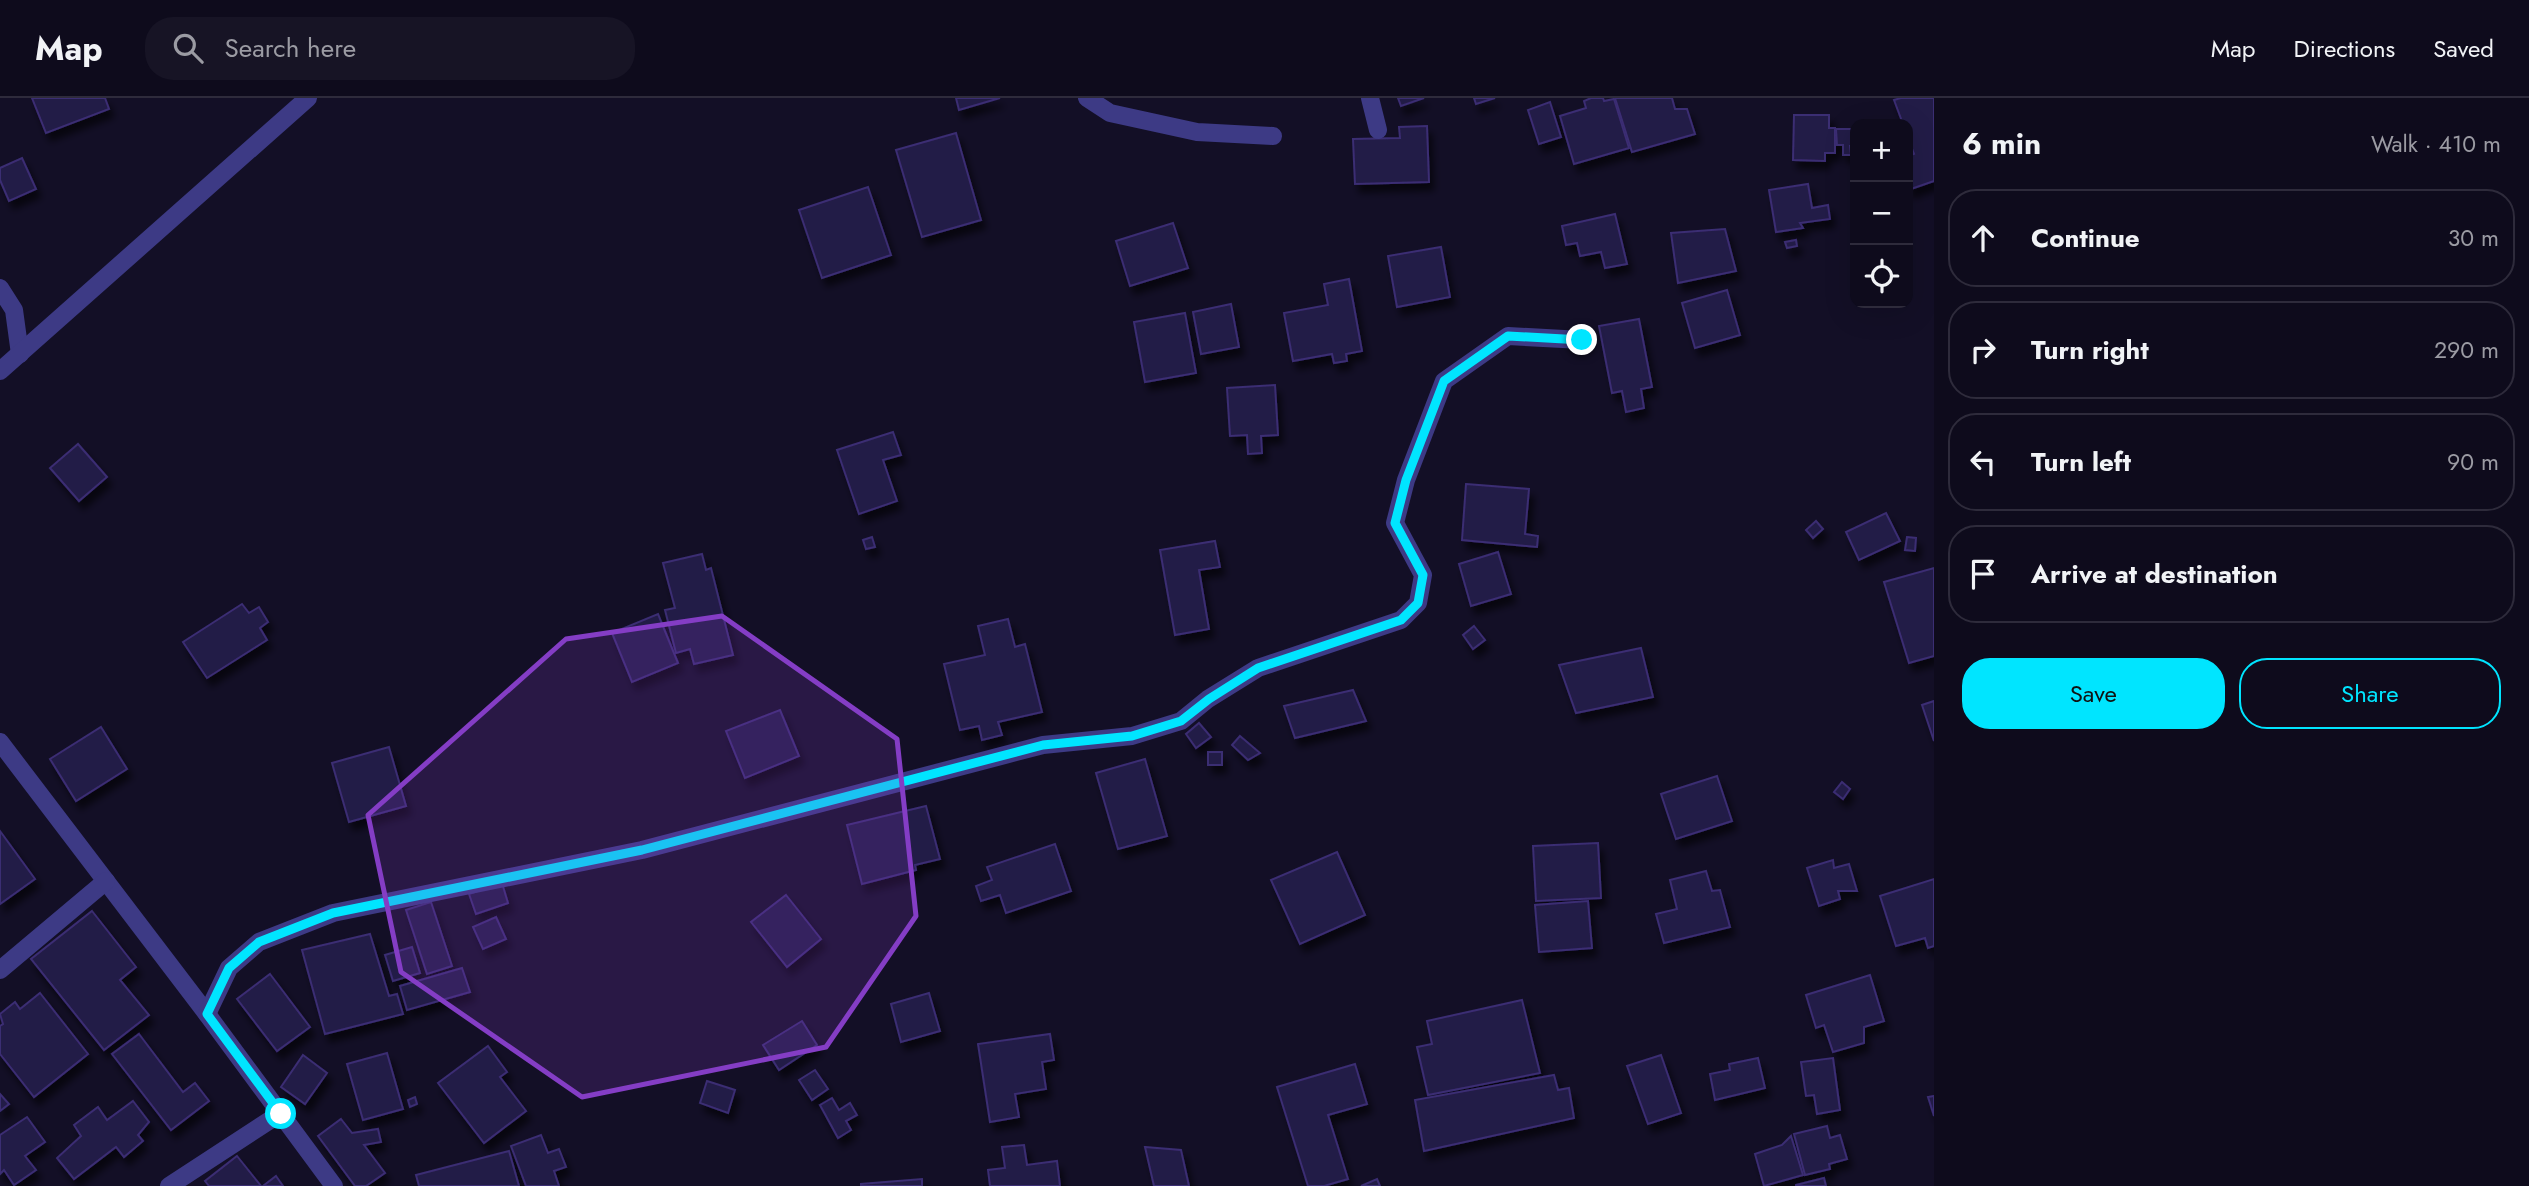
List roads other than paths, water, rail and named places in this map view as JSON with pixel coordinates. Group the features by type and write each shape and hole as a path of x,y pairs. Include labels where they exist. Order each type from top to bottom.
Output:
{"street":[{"path":"0,371 308,98"},
{"path":"1087,98 1110,113 1197,132 1273,136"},
{"path":"1370,98 1378,130"},
{"path":"0,288 14,310 20,354"},
{"path":"207,1014 229,968 259,942 333,913 642,850 1043,745 1132,736 1181,721 1209,699 1258,668 1401,620 1418,603 1423,575 1395,523 1406,480 1444,381 1508,336 1582,340"},
{"path":"0,742 334,1186"},
{"path":"0,970 106,881"},
{"path":"169,1186 281,1114"}]}
